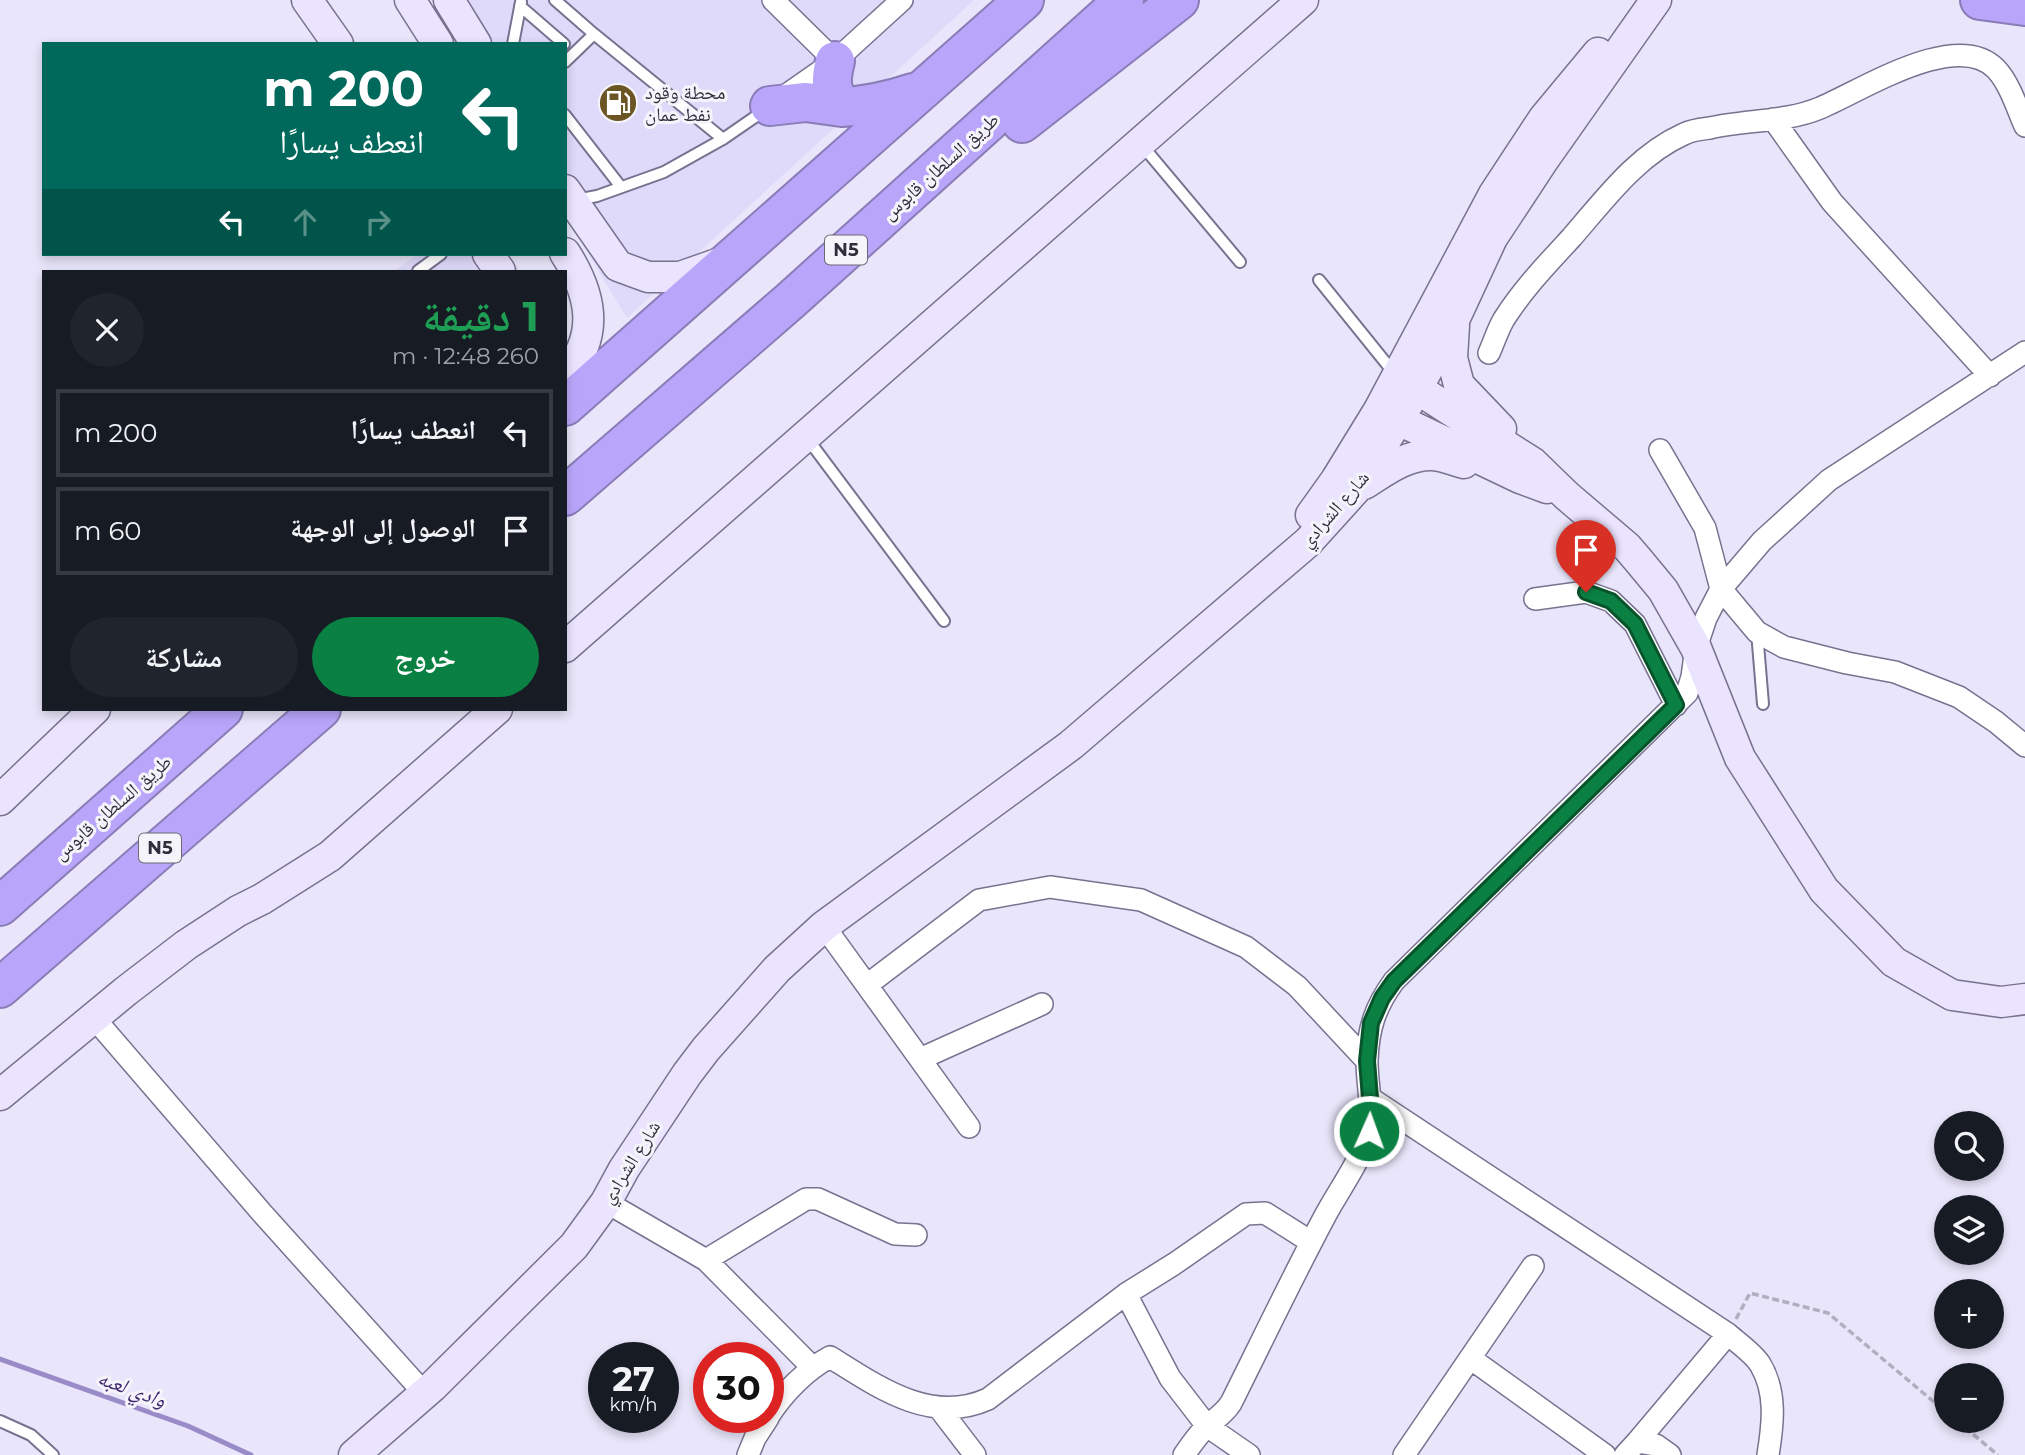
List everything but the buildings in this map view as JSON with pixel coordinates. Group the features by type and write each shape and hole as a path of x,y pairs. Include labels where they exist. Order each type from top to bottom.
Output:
{"highway":[{"path":"567,404 1024,0"},
{"name":"طريق السلطان قابوس","path":"567,494 790,301 1124,0"},
{"path":"790,301 1179,0"},
{"path":"1980,0 2025,6"},
{"path":"835,61 831,75 832,93 842,107"},
{"path":"770,106 806,102 842,107 862,106 922,91"},
{"name":"طريق السلطان قابوس","path":"0,906 221,711"},
{"name":"N5","path":"0,988 319,711"}],"street":[{"path":"307,0 337,42"},
{"path":"410,0 445,18 474,42"},
{"path":"773,0 835,61"},
{"path":"770,106 835,61 902,0"},
{"path":"567,646 1303,0"},
{"name":"شارع الشرادي","path":"354,1455 424,1393 574,1246 706,1049 777,969 824,926 1071,744 1308,542 1355,490 1389,415 1407,383 1479,219 1544,118 1579,74 1650,0"},
{"name":"شارع الشرادي","path":"1407,383 1454,320 1492,237 1656,0"},
{"path":"2004,0 2025,6"},
{"path":"1489,353 1504,320 1533,280 1640,162 1685,133 1817,110 1913,64 1963,54 1985,61 1996,69 2005,81 2025,126"},
{"path":"1773,119 1832,202 1990,376"},
{"path":"567,198 618,266 648,277 680,277 733,258"},
{"path":"567,256 589,309 588,336 577,363 567,373"},
{"path":"1454,320 1452,358 1460,385 1526,470"},
{"path":"1184,1455 1207,1426 1223,1415 1231,1403 1369,1131 1367,1061 1371,1023 1382,998 1394,981 1687,693 1696,648 1706,618 1721,589 1762,541 1829,480 2025,352"},
{"path":"1407,383 1526,470 1567,496 1633,554 1663,590 1696,648 1741,758 1825,890 1894,962 1952,995 2001,1002 2025,999"},
{"path":"1389,415 1526,470"},
{"name":"شارع الشرادي","path":"903,868 968,808 1299,528 1389,415"},
{"path":"1660,450 1705,528 1721,589 1757,632 1784,647 1895,672 1959,697 2025,746"},
{"path":"1355,490 1399,462 1433,455 1526,470"},
{"path":"1535,599 1586,592 1611,601 1635,624 1676,705"},
{"path":"0,800 93,711"},
{"path":"0,1095 186,945 330,856 495,711"},
{"path":"867,985 979,900 1050,887 1141,900 1245,947 1297,986 1367,1061"},
{"path":"824,926 969,1127"},
{"path":"920,1059 1042,1003"},
{"path":"93,1018 261,1213 424,1393"},
{"path":"1370,1098 1728,1334 1759,1362 1772,1392 1768,1455"},
{"path":"706,1260 806,1199 818,1199 895,1234 916,1235"},
{"path":"606,1202 706,1260 812,1367"},
{"path":"784,1396 812,1367 831,1357 885,1391 939,1408 972,1406 988,1399 1126,1294 1246,1214 1265,1213 1311,1242"},
{"path":"1404,1455 1533,1266"},
{"path":"1126,1294 1170,1378 1207,1426 1249,1455"},
{"path":"1631,1449 1728,1334"},
{"path":"1470,1358 1605,1455"},
{"path":"939,1408 975,1455"},
{"path":"748,1455 758,1433"},
{"path":"1631,1449 1656,1445 1670,1455"}],"lane":[{"path":"555,0 723,139"},
{"path":"513,42 521,3"},
{"path":"521,3 563,42"},
{"path":"567,60 594,34"},
{"path":"567,46 575,53"},
{"path":"567,198 597,196 664,172 723,139 770,106"},
{"path":"567,118 621,187"},
{"path":"1141,144 1240,262"},
{"path":"419,270 438,256"},
{"path":"1319,280 1407,383"},
{"path":"806,435 944,621"},
{"path":"1757,632 1763,704"},
{"path":"0,1421 31,1435 53,1455"}],"path":[{"path":"1728,1334 1750,1293 1828,1313 1934,1402"},
{"path":"1971,1433 1998,1455"}],"shaded area":[{"path":"431,0 974,0 627,318 567,219 567,42 458,42"},
{"path":"415,256 495,256 504,270 396,270"}],"waterway":[{"name":"وادي لعبه","path":"0,1359 188,1426 251,1455"}],"place":[{"name":"محطة وقود نفط عمان","path":"618,103"}],"route":[{"path":"1369,1131 1367,1061 1371,1023 1382,998 1394,981 1676,705 1635,624 1611,601 1586,592"}]}
